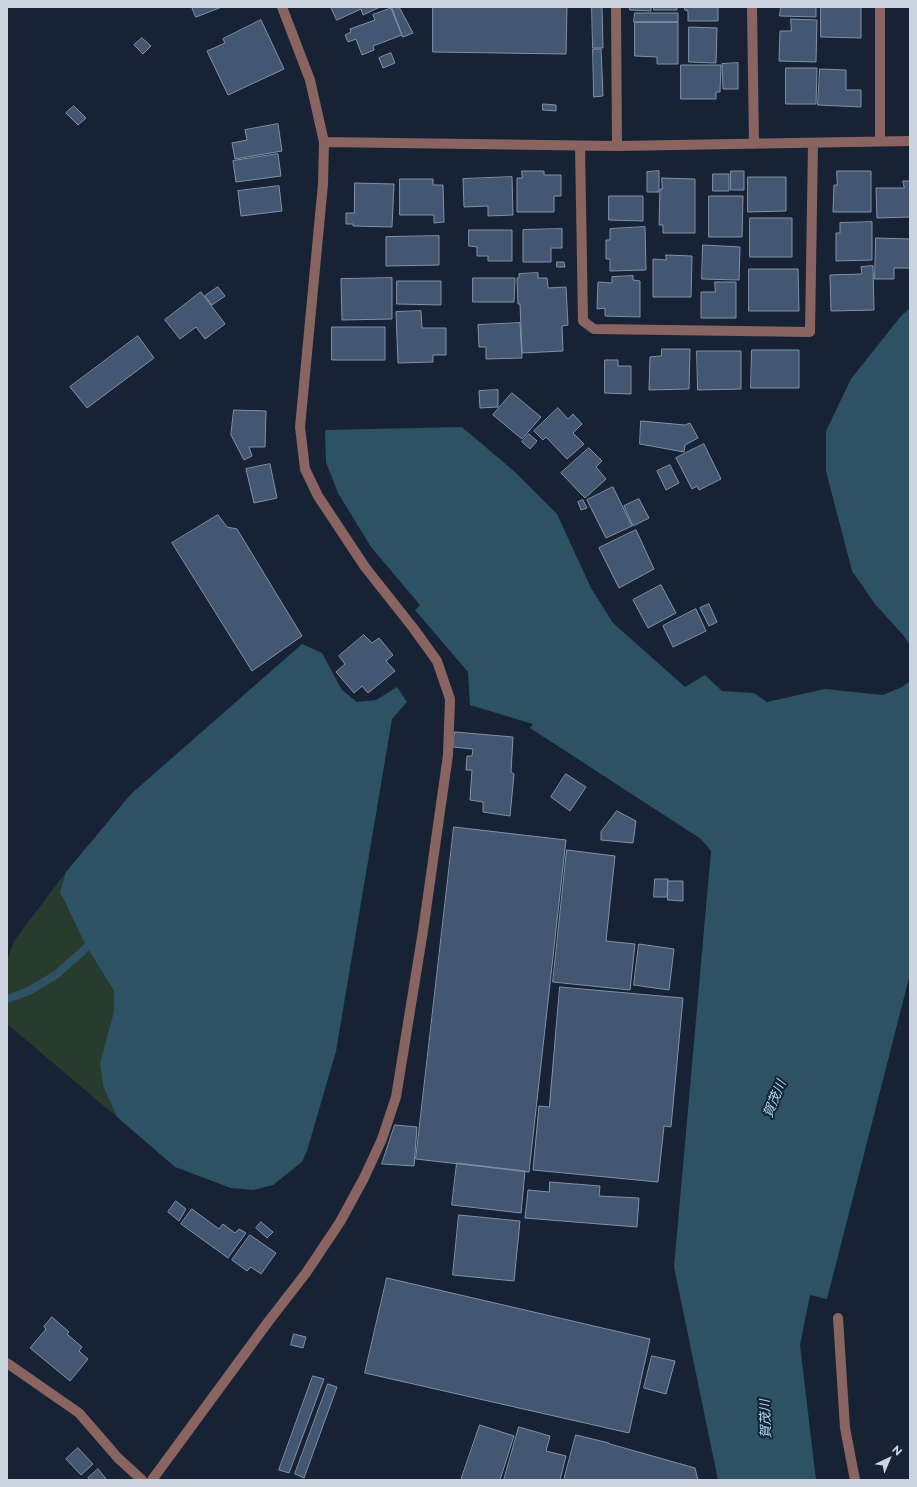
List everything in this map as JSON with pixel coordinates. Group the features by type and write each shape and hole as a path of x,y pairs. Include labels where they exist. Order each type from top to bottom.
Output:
{"street":[{"path":"152,1480 268,1322 306,1274 340,1222 364,1178 382,1140 396,1097 448,755 450,699 437,662 414,629 365,567 318,496 305,468 300,427 323,184 324,142 310,80 282,7"},
{"path":"616,7 617,146"},
{"path":"752,7 754,144"},
{"path":"880,7 880,142"},
{"path":"324,142 617,146 910,141"},
{"path":"580,146 583,321 594,329 810,332 813,143"},
{"path":"838,1318 845,1428 855,1480"},
{"path":"7,1363 79,1413 118,1458 142,1480"}],"green space":[{"path":"66,872 60,892 85,944 114,991 114,1011 100,1063 103,1086 117,1117 7,1024 7,960 14,941"}],"water":[{"path":"910,308 910,645 875,604 852,571 826,471 826,431 851,379 901,316"},
{"name":"賀茂川","path":"462,427 515,472 557,514 591,588 613,623 685,687 705,675 722,691 754,693 767,702 825,689 883,695 902,687 910,681 910,974 827,1299 810,1295 800,1345 816,1480 718,1480 674,1267 711,851 701,839 530,728 533,724 470,705 468,672 415,610 420,605 371,547 338,493 326,462 325,430"},
{"path":"302,644 322,653 342,690 357,702 376,700 397,687 407,702 392,719 336,1051 307,1151 302,1162 273,1185 253,1190 231,1188 175,1167 117,1117 103,1086 100,1063 114,1011 114,991 85,944 60,892 66,872 131,794"}],"building":[{"path":"192,7 222,7 196,17"},
{"path":"331,7 380,7 363,15 361,9 337,20"},
{"path":"391,7 399,7 413,33 403,37"},
{"path":"433,7 567,7 566,54 433,52"},
{"path":"592,7 602,7 603,48 593,48"},
{"path":"630,7 651,7 651,11 630,10"},
{"path":"654,7 677,7 677,10 654,10"},
{"path":"685,7 718,7 718,21 688,21 688,11 685,10"},
{"path":"781,7 816,7 816,17 780,16"},
{"path":"821,7 861,7 861,38 821,37"},
{"path":"392,8 402,35 373,46 374,50 362,55 356,39 348,42 345,35 351,32 350,29 375,20 373,15"},
{"path":"635,13 678,13 678,22 634,22"},
{"path":"791,19 817,20 816,62 779,61 780,31 791,31"},
{"path":"261,20 284,69 228,95 207,51 225,43 223,39"},
{"path":"635,22 678,22 678,64 657,64 657,57 635,56"},
{"path":"689,27 717,28 716,63 689,62"},
{"path":"142,38 151,46 143,54 134,45"},
{"path":"593,49 601,49 603,96 594,97"},
{"path":"391,53 395,63 383,68 379,58"},
{"path":"738,63 738,89 723,89 722,64"},
{"path":"681,65 721,65 720,92 716,92 716,99 681,99"},
{"path":"786,68 817,68 816,104 786,104"},
{"path":"820,69 846,70 846,90 861,90 861,107 818,105"},
{"path":"543,104 556,105 556,111 543,110"},
{"path":"74,106 86,118 78,125 66,113"},
{"path":"278,124 282,151 235,159 232,143 247,140 245,130"},
{"path":"278,154 281,176 236,182 233,161"},
{"path":"522,171 544,171 544,175 561,175 561,196 554,196 554,212 517,212 517,178 522,178"},
{"path":"659,171 659,192 647,192 647,172"},
{"path":"731,171 744,171 744,190 731,190"},
{"path":"837,171 871,171 871,212 833,212 834,185 837,185"},
{"path":"713,174 729,174 729,191 713,191"},
{"path":"512,177 513,215 488,216 488,206 464,207 463,179"},
{"path":"748,177 786,177 786,211 748,212"},
{"path":"662,178 695,179 695,233 663,233 663,225 659,225 660,189 662,189"},
{"path":"400,179 433,179 433,185 443,185 444,222 434,223 434,215 400,215"},
{"path":"903,181 910,181 910,217 877,218 876,188 904,188"},
{"path":"355,183 394,184 392,227 353,226 353,224 346,224 346,213 354,213"},
{"path":"279,186 282,211 241,216 238,191"},
{"path":"609,196 643,196 643,221 609,220"},
{"path":"709,196 743,196 742,237 709,237"},
{"path":"750,218 792,218 792,257 750,257"},
{"path":"872,222 872,260 836,261 836,233 840,233 840,223"},
{"path":"645,227 646,270 610,271 610,259 606,259 606,240 610,240 610,229"},
{"path":"562,229 562,248 551,248 551,262 523,262 523,230"},
{"path":"469,230 512,230 512,261 488,261 488,256 477,256 477,247 469,246"},
{"path":"439,236 439,265 386,266 386,237"},
{"path":"876,238 910,239 910,268 894,268 894,279 875,279"},
{"path":"703,245 740,247 739,280 702,279"},
{"path":"666,255 692,256 691,297 653,297 653,259 666,260"},
{"path":"557,262 564,262 565,267 557,267"},
{"path":"873,266 874,310 831,311 830,275 862,274 861,267"},
{"path":"749,269 798,269 799,311 749,311"},
{"path":"538,273 538,278 547,278 548,288 566,287 568,325 562,326 563,351 522,353 520,304 518,304 517,278 519,278 519,274"},
{"path":"633,276 633,280 640,281 640,317 605,316 605,308 597,309 598,282 612,283 612,277"},
{"path":"392,278 392,319 342,320 341,279"},
{"path":"473,278 515,278 514,302 473,302"},
{"path":"397,281 441,281 441,305 397,304"},
{"path":"715,282 736,282 736,318 701,318 701,292 715,292"},
{"path":"218,287 225,296 212,305 205,296"},
{"path":"201,292 225,324 205,339 196,327 180,339 165,320"},
{"path":"421,311 422,328 446,328 446,355 433,355 433,362 398,363 396,312"},
{"path":"520,323 522,358 486,359 486,347 479,347 478,325"},
{"path":"332,327 385,327 385,360 332,360"},
{"path":"138,336 154,358 87,408 70,387"},
{"path":"662,349 690,349 689,389 649,390 650,357 661,356"},
{"path":"752,350 799,350 799,388 751,388"},
{"path":"697,351 741,351 741,389 698,390"},
{"path":"605,360 618,360 618,366 631,366 631,394 605,393"},
{"path":"498,390 498,407 480,408 479,391"},
{"path":"512,393 541,417 522,439 493,415"},
{"path":"558,408 568,419 573,414 582,424 573,433 584,444 567,459 546,437 543,440 534,431"},
{"path":"234,410 266,411 265,447 249,447 252,456 244,460 231,435"},
{"path":"641,421 685,425 690,423 698,438 685,445 684,452 640,444"},
{"path":"529,434 537,441 530,449 522,442"},
{"path":"704,444 721,479 699,490 697,486 692,489 676,458"},
{"path":"589,448 602,461 596,467 606,479 585,498 561,473"},
{"path":"270,464 277,498 254,503 246,469"},
{"path":"670,465 679,483 666,490 657,471"},
{"path":"613,487 632,526 606,538 587,500"},
{"path":"639,499 649,518 633,526 624,506"},
{"path":"583,500 587,508 581,510 578,502"},
{"path":"218,515 227,527 237,529 302,636 252,671 172,543"},
{"path":"636,530 654,569 619,588 599,548"},
{"path":"661,585 676,613 648,628 633,600"},
{"path":"709,604 717,622 709,626 700,608"},
{"path":"696,609 706,631 673,647 663,626"},
{"path":"364,635 372,643 379,638 393,655 386,661 395,671 368,693 362,686 354,693 336,672 345,664 339,656"},
{"path":"455,732 513,737 511,772 514,774 510,816 483,812 483,802 470,800 472,770 466,770 467,756 472,756 473,749 453,747"},
{"path":"566,774 586,787 570,811 551,797"},
{"path":"617,811 636,821 633,843 601,840 601,832"},
{"path":"454,827 566,840 529,1172 416,1159"},
{"path":"567,850 615,856 606,941 635,944 630,990 553,982"},
{"path":"655,879 668,879 667,897 654,897"},
{"path":"668,881 683,881 683,901 668,900"},
{"path":"639,944 674,949 669,990 634,985"},
{"path":"560,987 683,998 671,1127 664,1126 658,1182 533,1170 539,1106 549,1107"},
{"path":"395,1125 417,1127 414,1166 382,1164"},
{"path":"457,1163 525,1171 521,1213 452,1205"},
{"path":"550,1182 600,1186 599,1196 639,1198 637,1227 525,1218 528,1190 549,1192"},
{"path":"176,1201 186,1209 179,1221 168,1212"},
{"path":"192,1209 219,1229 223,1224 235,1233 239,1229 246,1233 228,1258 181,1224"},
{"path":"459,1215 520,1221 514,1281 453,1275"},
{"path":"261,1222 273,1232 267,1238 256,1228"},
{"path":"250,1235 276,1253 261,1274 251,1267 247,1271 232,1260"},
{"path":"387,1278 650,1339 629,1433 365,1373"},
{"path":"52,1317 69,1332 67,1334 82,1347 79,1351 88,1359 70,1381 30,1348 46,1329 44,1327"},
{"path":"294,1334 306,1337 303,1348 291,1345"},
{"path":"652,1356 675,1361 666,1394 644,1388"},
{"path":"313,1376 324,1379 289,1473 279,1470"},
{"path":"328,1384 337,1387 304,1478 295,1474"},
{"path":"480,1425 514,1436 500,1480 461,1480"},
{"path":"519,1427 550,1436 546,1451 566,1456 560,1480 504,1480"},
{"path":"576,1435 695,1468 698,1480 564,1480"},
{"path":"78,1448 93,1464 81,1475 66,1459"},
{"path":"98,1469 107,1480 90,1480 88,1478"}],"waterway":[{"path":"7,999 29,991 57,974 95,940"}]}
